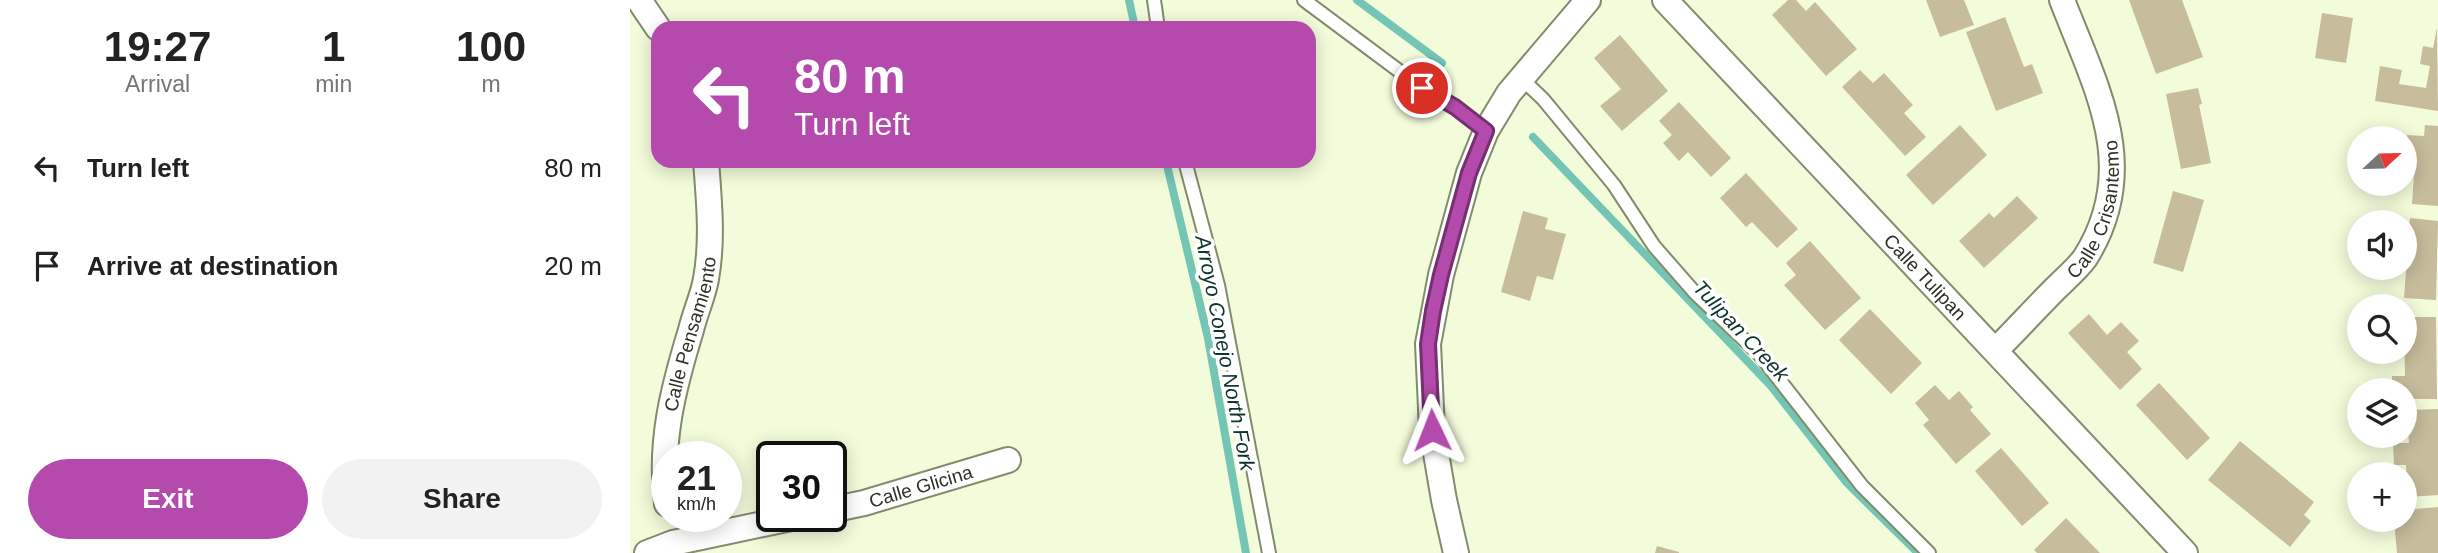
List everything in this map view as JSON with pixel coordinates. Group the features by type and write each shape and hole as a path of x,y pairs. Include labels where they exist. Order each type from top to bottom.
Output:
{"street":[{"path":"639,0 653,21"},
{"path":"1455,553 1432,430 1428,344 1441,275 1469,173 1486,131 1509,93 1588,0"},
{"name":"Calle Tulipan","path":"1665,0 2185,553"},
{"name":"Calle Crisantemo","path":"1996,350 2084,260 2103,221 2112,183 2112,146 2106,112 2062,0"},
{"name":"Calle Pensamiento","path":"665,441 685,350 706,281 710,251 707,168"},
{"name":"Calle Glicina","path":"847,507 1008,460"},
{"path":"647,553 756,527"}],"lane":[{"path":"1154,0 1157,21"},
{"path":"1304,0 1422,88 1455,107 1486,131"},
{"path":"1521,78 1544,99 1615,185 1654,246 1696,294 1760,355 1862,486 1929,553"},
{"path":"1187,168 1218,285 1269,553"}],"building":[{"path":"1788,0 1796,0 1806,11 1815,2 1857,49 1826,76 1772,15"},
{"path":"1926,0 1964,0 1974,25 1940,37"},
{"path":"2129,0 2182,0 2203,57 2156,74"},
{"path":"2322,13 2353,18 2346,63 2315,58"},
{"path":"2005,17 2024,67 2032,64 2043,93 1996,111 1966,32"},
{"path":"2437,28 2438,111 2375,101 2380,66 2402,70 2399,84 2426,88 2430,66 2420,64 2423,46 2433,48"},
{"path":"1620,35 1668,91 1622,131 1600,106 1621,89 1594,58"},
{"path":"1860,70 1873,83 1884,73 1913,105 1904,113 1926,137 1905,156 1842,87"},
{"path":"2198,88 2211,163 2181,169 2166,94"},
{"path":"1679,102 1731,158 1711,177 1688,152 1679,161 1663,143 1672,135 1659,121"},
{"path":"1960,125 1987,155 1933,205 1906,175"},
{"path":"2425,125 2438,126 2438,206 2412,204 2413,196 2417,196 2417,136 2424,136"},
{"path":"1746,173 1798,229 1777,248 1752,222 1746,227 1720,198"},
{"path":"2173,191 2204,200 2183,272 2153,263"},
{"path":"2017,196 2038,218 1984,268 1959,241 1989,213 1994,218"},
{"path":"1523,211 1548,218 1545,229 1566,234 1553,280 1537,276 1530,301 1501,292"},
{"path":"2417,219 2438,221 2436,300 2417,299 2417,294 2404,294 2405,280 2417,280"},
{"path":"1810,241 1861,298 1825,330 1784,285 1796,275 1786,263"},
{"path":"1870,309 1922,363 1891,394 1839,340"},
{"path":"2089,314 2107,335 2121,322 2139,341 2127,352 2142,369 2120,390 2068,333"},
{"path":"2417,317 2436,317 2437,399 2417,399 2417,378 2392,378 2405,376 2405,364 2417,364"},
{"path":"2159,383 2210,438 2187,460 2136,405"},
{"path":"1935,385 1949,400 1959,391 1973,407 1970,410 1991,434 1956,464 1923,425 1929,420 1915,403"},
{"path":"2438,409 2438,495 2417,496 2417,462 2394,462 2393,448 2417,448 2417,410"},
{"path":"2240,441 2314,502 2304,515 2311,521 2290,547 2208,480"},
{"path":"2001,448 2049,503 2022,526 1975,471"},
{"path":"2438,507 2438,553 2397,553 2395,532 2417,532 2417,509"},
{"path":"2066,518 2100,553 2037,553 2034,550"},
{"path":"1657,546 1679,552 1679,553 1655,553"}],"waterway":[{"name":"Arroyo Conejo North Fork","path":"1129,0 1134,21"},
{"name":"Tulipan Creek","path":"1357,0 1442,63"},
{"name":"Tulipan Creek","path":"1533,137 1771,386 1847,483 1918,553"},
{"name":"Arroyo Conejo North Fork","path":"1168,168 1208,338 1246,553"}],"route":[{"path":"1422,88 1455,107 1486,131 1469,173 1433,311 1428,344 1432,430"}]}
